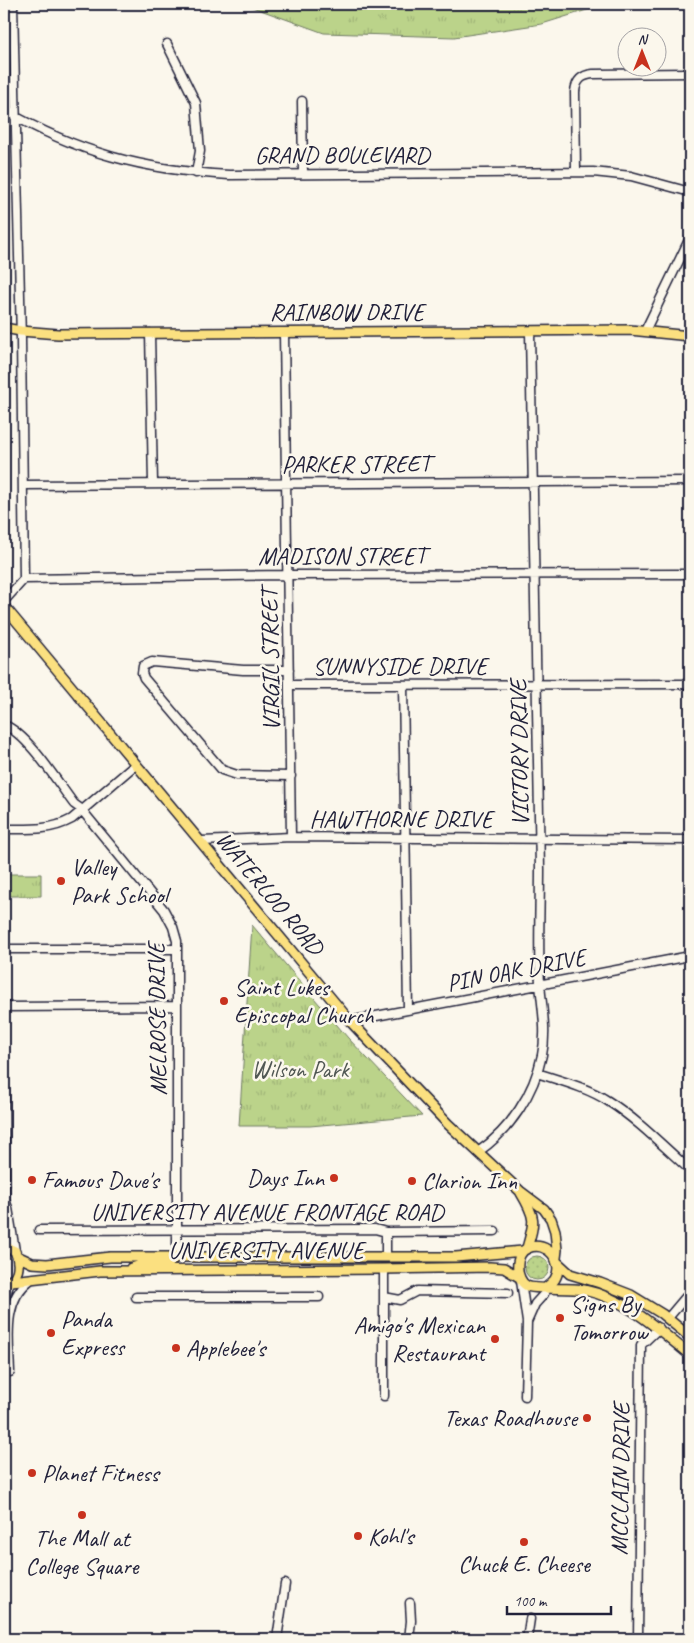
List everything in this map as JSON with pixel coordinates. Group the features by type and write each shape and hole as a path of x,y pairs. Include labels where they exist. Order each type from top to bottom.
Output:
{"main road":[{"name":"RAINBOW DRIVE","path":"4,328 58,334 645,331 690,336"},
{"name":"WATERLOO ROAD","path":"4,606 135,765 202,841 350,1021 443,1119 520,1191 544,1209 551,1219 555,1231 556,1260"},
{"name":"WATERLOO ROAD","path":"520,1191 534,1219 525,1249"},
{"name":"UNIVERSITY AVENUE","path":"4,1246 38,1264 110,1257 440,1257 525,1249"},
{"path":"690,1337 668,1318 631,1295 570,1274 556,1260 552,1252 546,1248 525,1249 519,1263 520,1279 528,1287 584,1290 610,1299 640,1314 690,1355"},
{"path":"8,1282 18,1270 16,1254"},
{"path":"118,1271 141,1265 168,1264 177,1256"},
{"path":"384,1269 392,1264 419,1264 440,1257"},
{"path":"546,1287 555,1279 556,1260"},
{"name":"UNIVERSITY AVENUE","path":"8,1282 100,1271 490,1267 504,1268 520,1279"}],"street":[{"path":"4,601 24,579 21,331 13,4"},
{"path":"167,44 196,103 200,151 196,173"},
{"path":"576,172 575,92 576,86 582,77 593,74 690,73"},
{"path":"302,101 303,174"},
{"name":"GRAND BOULEVARD","path":"4,110 16,118 69,142 108,156 159,168 196,173 229,175 611,173 631,176 690,192"},
{"path":"645,331 690,238"},
{"name":"VICTORY DRIVE","path":"478,1152 510,1122 527,1097 541,1058 545,1032 540,984 537,685 530,332"},
{"path":"150,333 153,484"},
{"name":"VIRGIL STREET","path":"284,333 292,837"},
{"name":"PARKER STREET","path":"23,485 690,481"},
{"name":"MADISON STREET","path":"24,579 690,574"},
{"path":"289,670 243,670 148,662 143,666 142,673 144,678 222,770 237,775 290,776"},
{"name":"SUNNYSIDE DRIVE","path":"289,685 690,684"},
{"path":"403,685 408,1010"},
{"name":"MELROSE DRIVE","path":"4,725 14,730 26,741 74,804 81,809 164,910 173,927 177,941 177,1256"},
{"path":"4,828 39,829 56,826 72,819 81,809 135,765"},
{"name":"HAWTHORNE DRIVE","path":"202,841 292,837 690,840"},
{"path":"4,949 177,949"},
{"name":"PIN OAK DRIVE","path":"350,1021 690,956"},
{"path":"4,1007 177,1006"},
{"path":"4,1073 4,1202 8,1208 16,1254"},
{"path":"536,1073 576,1086 606,1100 631,1118 690,1170"},
{"name":"UNIVERSITY AVENUE FRONTAGE ROAD","path":"39,1230 375,1229 386,1232 495,1232"},
{"path":"386,1232 386,1256"},
{"path":"384,1269 384,1396"},
{"path":"520,1279 527,1322 525,1396"},
{"path":"10,1372 9,1331 12,1303 23,1286 30,1280"},
{"path":"4,1300 8,1282"},
{"path":"527,1322 535,1304 544,1294 546,1287"},
{"path":"384,1297 400,1300 417,1291 508,1293"},
{"path":"668,1318 690,1292"},
{"path":"136,1297 319,1297"},
{"path":"4,1308 9,1331"},
{"name":"MCCLAIN DRIVE","path":"638,1639 640,1345 659,1328"},
{"path":"277,1639 285,1584"},
{"path":"409,1639 411,1621 410,1602"},
{"path":"527,1639 530,1619"}],"green space":[{"path":"4,4 6,4 8,101 4,99"},
{"path":"244,4 606,4 542,24 454,37 324,33"},
{"path":"4,874 41,874 41,896 4,896"},
{"name":"Wilson Park","path":"252,925 348,1038 422,1116 310,1126 239,1126"},
{"path":"537,1256 542,1257 548,1263 548,1273 542,1279 537,1280 532,1279 526,1273 525,1268 526,1263 532,1257"}],"place":[{"name":"Valley Park School","path":"61,881"},
{"name":"Saint Lukes Episcopal Church","path":"224,1001"},
{"name":"Days Inn","path":"334,1178"},
{"name":"Famous Dave's","path":"32,1180"},
{"name":"Clarion Inn","path":"412,1181"},
{"name":"Signs By Tomorrow","path":"560,1318"},
{"name":"Panda Express","path":"51,1333"},
{"name":"Amigo's Mexican Restaurant","path":"495,1339"},
{"name":"Applebee's","path":"176,1348"},
{"name":"Texas Roadhouse","path":"587,1418"},
{"name":"Planet Fitness","path":"32,1473"},
{"name":"The Mall at College Square","path":"82,1515"},
{"name":"Kohl's","path":"358,1536"},
{"name":"Chuck E. Cheese","path":"524,1542"}]}
